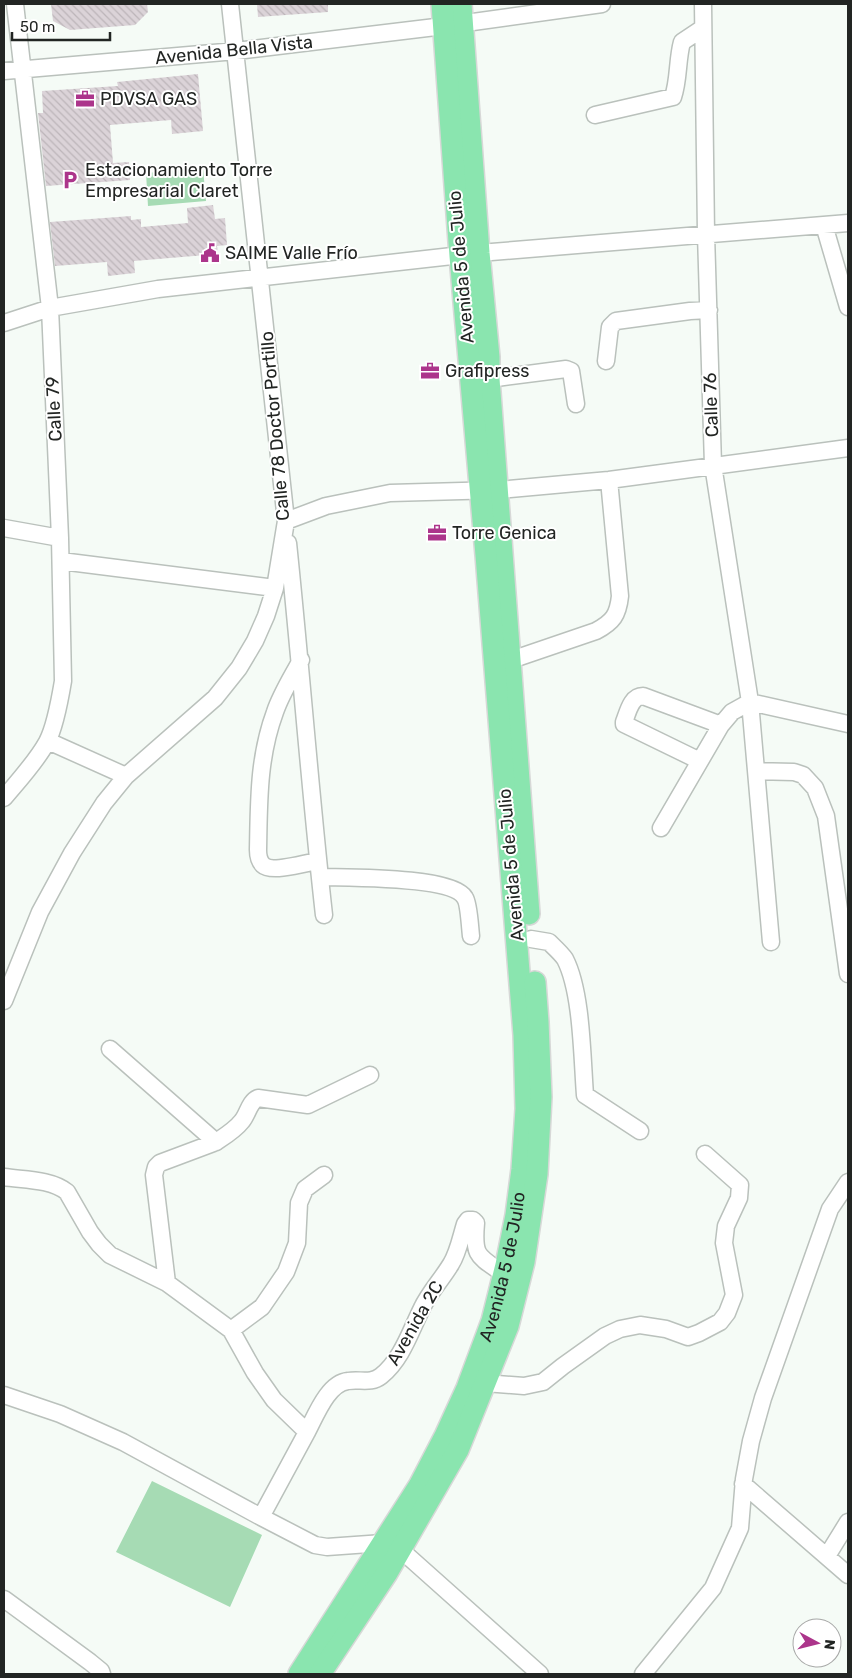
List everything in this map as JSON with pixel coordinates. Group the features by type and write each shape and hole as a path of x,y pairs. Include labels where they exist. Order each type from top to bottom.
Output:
{"main road":[{"name":"Avenida 5 de Julio","path":"320,1674 387,1573 392,1546 419,1486 460,1404 492,1321 516,1215 522,1169 526,1110 524,1035 489,490 469,255 456,17 442,4"},
{"name":"Avenida 5 de Julio","path":"299,1674 392,1546 458,1450 508,1326 524,1262 537,1174 540,1097 538,1022 511,660 489,490 489,357 469,255"}],"street":[{"name":"Calle 79","path":"4,798 48,741 59,704 63,681 61,561 50,308 15,4"},
{"name":"Calle 78 Doctor Portillo","path":"4,1001 40,912 72,853 104,803 126,776 215,698 239,668 255,641 275,588 286,521 230,4"},
{"name":"Avenida Bella Vista","path":"4,71 236,51 456,17 602,4"},
{"name":"Calle 76","path":"703,4 706,234 713,465 750,702 771,942"},
{"path":"595,115 673,97 676,89 678,54 682,42 703,28"},
{"path":"4,323 50,308 158,290 469,255 848,223"},
{"path":"824,225 848,307"},
{"path":"606,361 610,327 616,320 709,310"},
{"path":"489,379 566,369 571,371 576,404"},
{"path":"324,915 318,869 301,660 286,521 326,506 390,493 489,490 609,480 848,448"},
{"path":"511,660 596,631 608,624 618,610 620,596 609,480"},
{"path":"4,528 60,538"},
{"path":"61,561 275,588"},
{"path":"301,660 275,710 267,735 261,766 258,850 262,865 275,869 318,869 437,884 457,889 466,898 471,936"},
{"path":"700,761 624,724 634,700 638,696 643,696 721,725"},
{"path":"661,828 721,725 732,712 750,702 848,724"},
{"path":"48,741 126,776"},
{"path":"756,771 794,772 804,775 815,788 826,816 848,974"},
{"path":"531,939 549,942 564,958 572,980 580,1033 585,1095 640,1131"},
{"path":"110,1049 216,1142"},
{"path":"167,1283 154,1175 156,1167 160,1163 216,1142 242,1122 254,1100 264,1099 308,1104 370,1075"},
{"path":"485,1383 524,1386 542,1382 604,1336 620,1330 640,1325 666,1329 688,1337 720,1322 727,1313 734,1295 724,1243 726,1226 739,1198 740,1185 705,1154"},
{"path":"231,1330 262,1307 286,1272 297,1243 299,1204 305,1189 324,1175"},
{"path":"4,1177 50,1183 61,1187 73,1199 99,1244 110,1255 167,1283 231,1330 255,1373 274,1400 307,1432 261,1517"},
{"path":"644,1674 713,1588 740,1528 743,1484 751,1441 763,1398 830,1209 848,1182"},
{"name":"Avenida 2C","path":"307,1432 331,1389 340,1383 349,1381 370,1382 379,1378 391,1367 410,1337 422,1307 452,1262 468,1220 473,1220 476,1223 475,1249 480,1257 504,1274"},
{"path":"4,1395 60,1414 123,1442 315,1545 326,1547 392,1546 540,1674"},
{"path":"743,1484 848,1575"},
{"path":"827,1556 848,1522"},
{"path":"4,1600 90,1662 102,1674"}],"green space":[{"path":"203,168 206,201 148,206 146,173"},
{"path":"152,1481 262,1535 230,1607 116,1552"}],"building":[{"path":"51,4 147,4 148,12 135,25 70,30 53,21"},
{"path":"257,4 328,4 328,12 258,17"},
{"path":"198,74 203,131 172,134 171,120 110,125 113,163 129,162 130,180 46,186 38,113 43,113 42,91 118,86 117,82"},
{"path":"213,205 215,219 225,218 227,245 217,246 218,254 134,261 135,273 108,276 107,262 55,266 50,222 131,216 131,220 141,219 141,227 188,223 187,208"}],"place":[{"name":"PDVSA GAS","path":"85,99"},
{"name":"Estacionamiento Torre Empresarial Claret","path":"70,180"},
{"name":"SAIME Valle Frío","path":"210,253"},
{"name":"Grafipress","path":"430,371"},
{"name":"Torre Genica","path":"437,533"}]}
